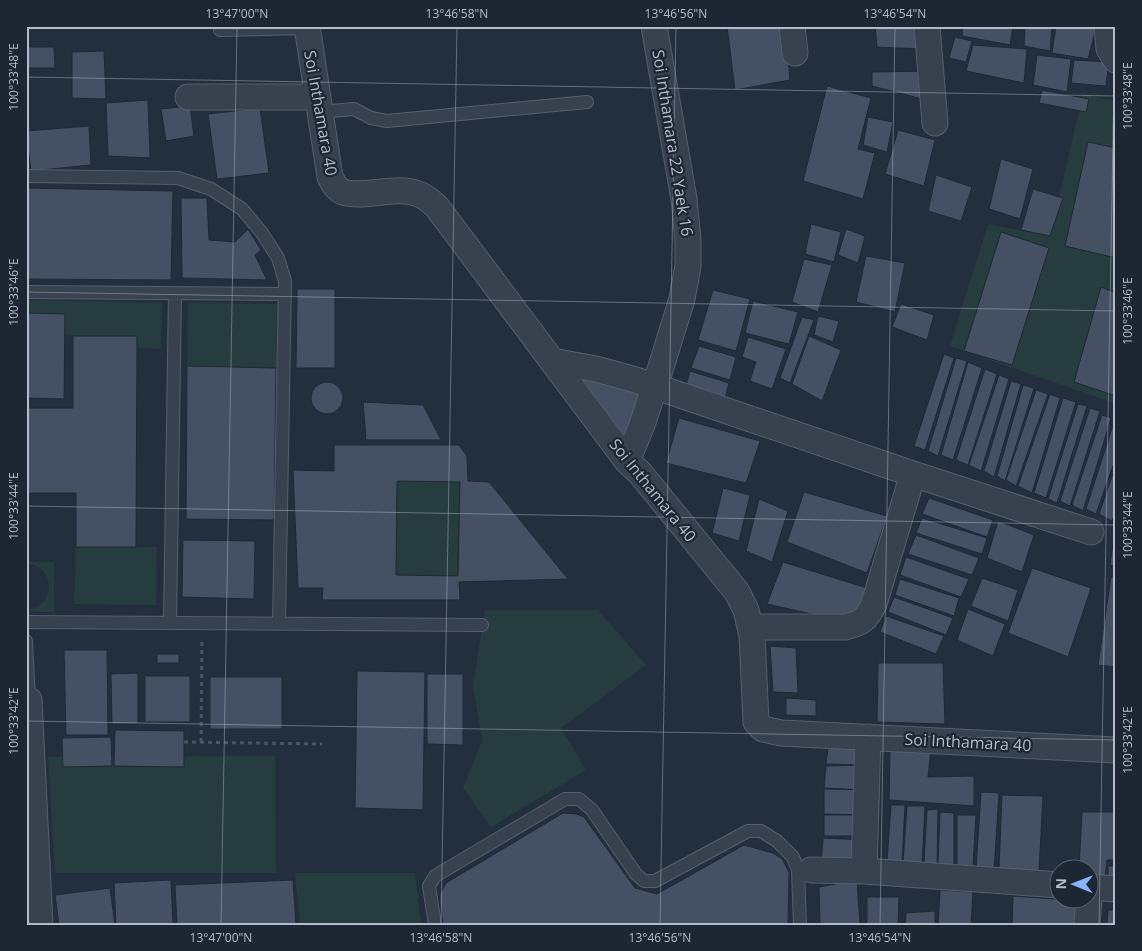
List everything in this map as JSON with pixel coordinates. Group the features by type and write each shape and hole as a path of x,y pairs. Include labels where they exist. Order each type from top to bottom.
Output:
{"street":[{"name":"Soi Inthamara 22 Yaek 16","path":"627,461 655,387 682,299 688,266 688,240 684,200 654,26"},
{"path":"792,26 795,53"},
{"path":"927,26 935,123"},
{"path":"1107,26 1109,48 1116,60"},
{"name":"Soi Inthamara 40","path":"307,27 330,177 336,187 343,192 353,193 401,190 417,193 438,207 627,461 640,473 736,592 746,610 752,635 756,722 763,729 776,733 1116,750"},
{"path":"188,97 319,104"},
{"path":"552,361 596,369 655,387 1091,532"},
{"path":"750,627 845,627 867,618 874,604 913,474"},
{"path":"29,700 40,925"},
{"path":"864,870 868,737"},
{"path":"805,870 864,870 1050,884"},
{"path":"1100,888 1116,889"},
{"path":"1087,925 1088,908"}],"lane":[{"path":"220,30 307,27"},
{"path":"319,104 354,109 372,118 387,121 588,102"},
{"path":"26,176 178,178 211,189 242,209 262,233 278,258 285,281 279,623"},
{"path":"26,292 285,294"},
{"path":"170,622 175,293"},
{"path":"26,622 482,625"},
{"path":"26,641 29,700"},
{"path":"435,925 429,886 435,876 565,798 579,799 592,810 636,874 644,881 655,881 748,831 761,831 777,841 805,870 800,925"}],"path":[{"path":"201,742 202,623"},
{"path":"184,742 322,744"}],"green space":[{"path":"1083,94 1116,101 1116,404 950,346 988,224 1050,236"},
{"path":"26,300 162,303 161,349 137,348 137,336 73,336 26,333"},
{"path":"188,303 277,304 276,368 187,366"},
{"path":"397,481 460,482 458,576 396,575"},
{"path":"76,547 157,547 156,605 74,604"},
{"path":"26,562 54,562 54,612 26,612 26,610 36,607 43,602 48,594 49,586 43,571 36,566 26,564"},
{"path":"485,610 598,610 646,665 561,728 586,770 491,827 463,788 482,741 473,685"},
{"path":"275,756 276,873 55,873 48,757"},
{"path":"295,873 415,873 421,925 300,925"}],"building":[{"path":"727,26 785,26 790,80 735,90"},
{"path":"875,26 919,26 921,49 877,47"},
{"path":"963,26 1013,26 1010,45 962,36"},
{"path":"1025,26 1052,26 1050,51 1024,46"},
{"path":"1056,26 1096,28 1088,59 1052,53"},
{"path":"955,37 972,41 966,62 949,58"},
{"path":"973,45 1027,49 1024,83 966,71"},
{"path":"26,47 54,47 55,68 26,68"},
{"path":"104,51 106,99 72,98 72,52"},
{"path":"1037,55 1071,59 1067,92 1033,85"},
{"path":"1074,60 1109,62 1106,86 1071,83"},
{"path":"928,71 926,100 872,86 872,72"},
{"path":"827,86 871,98 858,149 875,153 863,199 803,181"},
{"path":"1042,90 1089,99 1086,112 1039,103"},
{"path":"148,100 150,158 108,156 106,103"},
{"path":"190,106 194,136 166,141 161,109"},
{"path":"260,108 269,173 217,179 208,114"},
{"path":"868,117 893,122 887,152 863,145"},
{"path":"89,126 91,165 31,171 26,131"},
{"path":"898,130 935,140 924,186 885,174"},
{"path":"1088,142 1116,148 1116,258 1065,246"},
{"path":"1001,159 1033,169 1020,219 989,209"},
{"path":"936,175 972,187 961,221 928,211"},
{"path":"26,188 173,191 171,280 26,279"},
{"path":"1033,189 1063,198 1050,236 1021,230"},
{"path":"181,198 207,198 209,240 235,242 248,229 261,250 255,255 267,280 182,278"},
{"path":"811,224 841,232 834,262 805,254"},
{"path":"846,229 865,236 858,263 838,255"},
{"path":"1001,232 1049,248 1012,365 964,351"},
{"path":"866,256 905,263 895,312 856,302"},
{"path":"804,259 832,265 818,312 792,302"},
{"path":"1101,287 1116,293 1116,396 1074,382"},
{"path":"297,289 335,289 335,368 296,368"},
{"path":"713,290 750,299 736,351 698,340"},
{"path":"753,301 798,312 789,344 745,333"},
{"path":"901,304 934,315 927,340 892,327"},
{"path":"26,313 65,314 64,399 26,398"},
{"path":"818,316 839,321 833,342 814,335"},
{"path":"802,317 814,320 790,383 780,378"},
{"path":"73,336 137,336 136,547 76,547 76,493 26,493 26,408 73,408"},
{"path":"809,336 841,350 822,401 792,384"},
{"path":"748,337 786,349 772,389 750,381 756,362 742,357"},
{"path":"699,346 736,357 730,380 691,368"},
{"path":"944,354 954,358 925,450 914,446"},
{"path":"956,358 967,361 938,456 928,451"},
{"path":"968,362 982,368 953,460 941,455"},
{"path":"187,366 276,368 274,520 186,519"},
{"path":"985,369 997,374 968,465 956,460"},
{"path":"690,371 729,383 724,402 685,389"},
{"path":"576,375 641,393 626,438"},
{"path":"999,375 1009,379 981,471 969,465"},
{"path":"1011,381 1021,384 994,477 984,471"},
{"path":"327,382 338,387 343,398 338,409 327,414 316,409 311,398 316,387"},
{"path":"1023,385 1034,388 1005,481 997,476"},
{"path":"1036,390 1048,394 1016,486 1006,480"},
{"path":"1050,394 1060,398 1032,493 1018,486"},
{"path":"1063,398 1076,402 1046,498 1034,493"},
{"path":"363,402 423,405 441,440 366,440"},
{"path":"1078,404 1087,406 1057,503 1048,499"},
{"path":"1090,408 1100,411 1070,506 1060,501"},
{"path":"1102,415 1111,418 1083,511 1072,505"},
{"path":"679,418 760,441 746,483 666,463"},
{"path":"1115,419 1116,457 1096,514 1086,509"},
{"path":"334,445 459,445 467,456 468,481 489,482 568,579 459,582 460,600 322,600 323,588 298,588 293,470 334,471","holes":["397,481 460,482 458,576 396,575"]},
{"path":"1116,465 1116,510 1112,521 1099,514"},
{"path":"723,488 750,495 739,541 712,533"},
{"path":"804,492 887,516 867,573 787,542"},
{"path":"929,498 993,520 987,537 922,514"},
{"path":"759,499 788,511 772,562 746,551"},
{"path":"922,518 987,538 982,554 916,533"},
{"path":"998,521 1034,535 1022,572 987,558"},
{"path":"916,535 979,558 972,575 908,554"},
{"path":"1114,536 1116,536 1116,566 1110,565"},
{"path":"183,540 255,541 254,599 182,597"},
{"path":"906,557 969,579 961,597 900,575"},
{"path":"783,562 870,589 856,624 767,604"},
{"path":"1032,568 1091,588 1068,657 1008,633"},
{"path":"1111,577 1116,577 1116,667 1098,665"},
{"path":"982,578 1018,590 1008,621 971,606"},
{"path":"900,579 959,598 954,616 895,595"},
{"path":"894,597 953,618 946,635 888,612"},
{"path":"968,609 1005,624 993,656 957,640"},
{"path":"886,616 944,636 936,654 880,632"},
{"path":"770,646 796,648 798,693 773,692"},
{"path":"64,650 107,650 108,735 66,735"},
{"path":"157,654 179,654 179,663 157,663"},
{"path":"878,663 943,663 945,724 877,722"},
{"path":"357,671 425,672 423,810 355,808"},
{"path":"138,673 138,724 112,724 111,674"},
{"path":"427,674 463,674 463,745 427,744"},
{"path":"145,676 190,676 190,722 145,722"},
{"path":"210,677 282,677 282,729 210,729"},
{"path":"786,698 816,700 816,716 786,715"},
{"path":"115,730 184,731 184,767 114,766"},
{"path":"111,737 112,766 63,767 62,738"},
{"path":"867,747 867,765 826,764 828,748"},
{"path":"931,750 928,777 974,776 974,806 889,800 890,751"},
{"path":"867,765 866,790 824,788 826,766"},
{"path":"824,789 866,790 865,815 824,814"},
{"path":"981,792 999,793 994,871 976,869"},
{"path":"1002,795 1043,796 1039,872 999,870"},
{"path":"891,805 905,805 902,863 887,862"},
{"path":"907,806 925,806 922,865 903,863"},
{"path":"938,809 937,866 924,863 927,810"},
{"path":"940,812 954,813 954,866 938,864"},
{"path":"1082,812 1116,812 1116,860 1107,860 1105,877 1100,877 1100,858 1080,858"},
{"path":"563,813 577,814 584,817 635,888 657,894 744,845 773,853 782,859 789,872 788,925 443,925 440,894 446,883"},
{"path":"824,815 865,815 865,836 824,836"},
{"path":"957,815 976,815 973,866 957,865"},
{"path":"823,838 865,840 864,864 821,864"},
{"path":"1108,866 1116,866 1116,883 1108,883"},
{"path":"171,880 173,925 116,925 114,883"},
{"path":"293,880 296,925 177,925 175,885"},
{"path":"857,880 860,925 820,925 819,887"},
{"path":"110,888 115,925 59,925 55,895"},
{"path":"940,890 973,892 971,925 938,925"},
{"path":"1013,896 1050,899 1050,908 1082,908 1082,925 1012,925"},
{"path":"867,897 899,897 898,925 867,925"},
{"path":"1108,910 1116,910 1116,925 1107,925"},
{"path":"935,911 935,925 905,925 906,913"}]}
